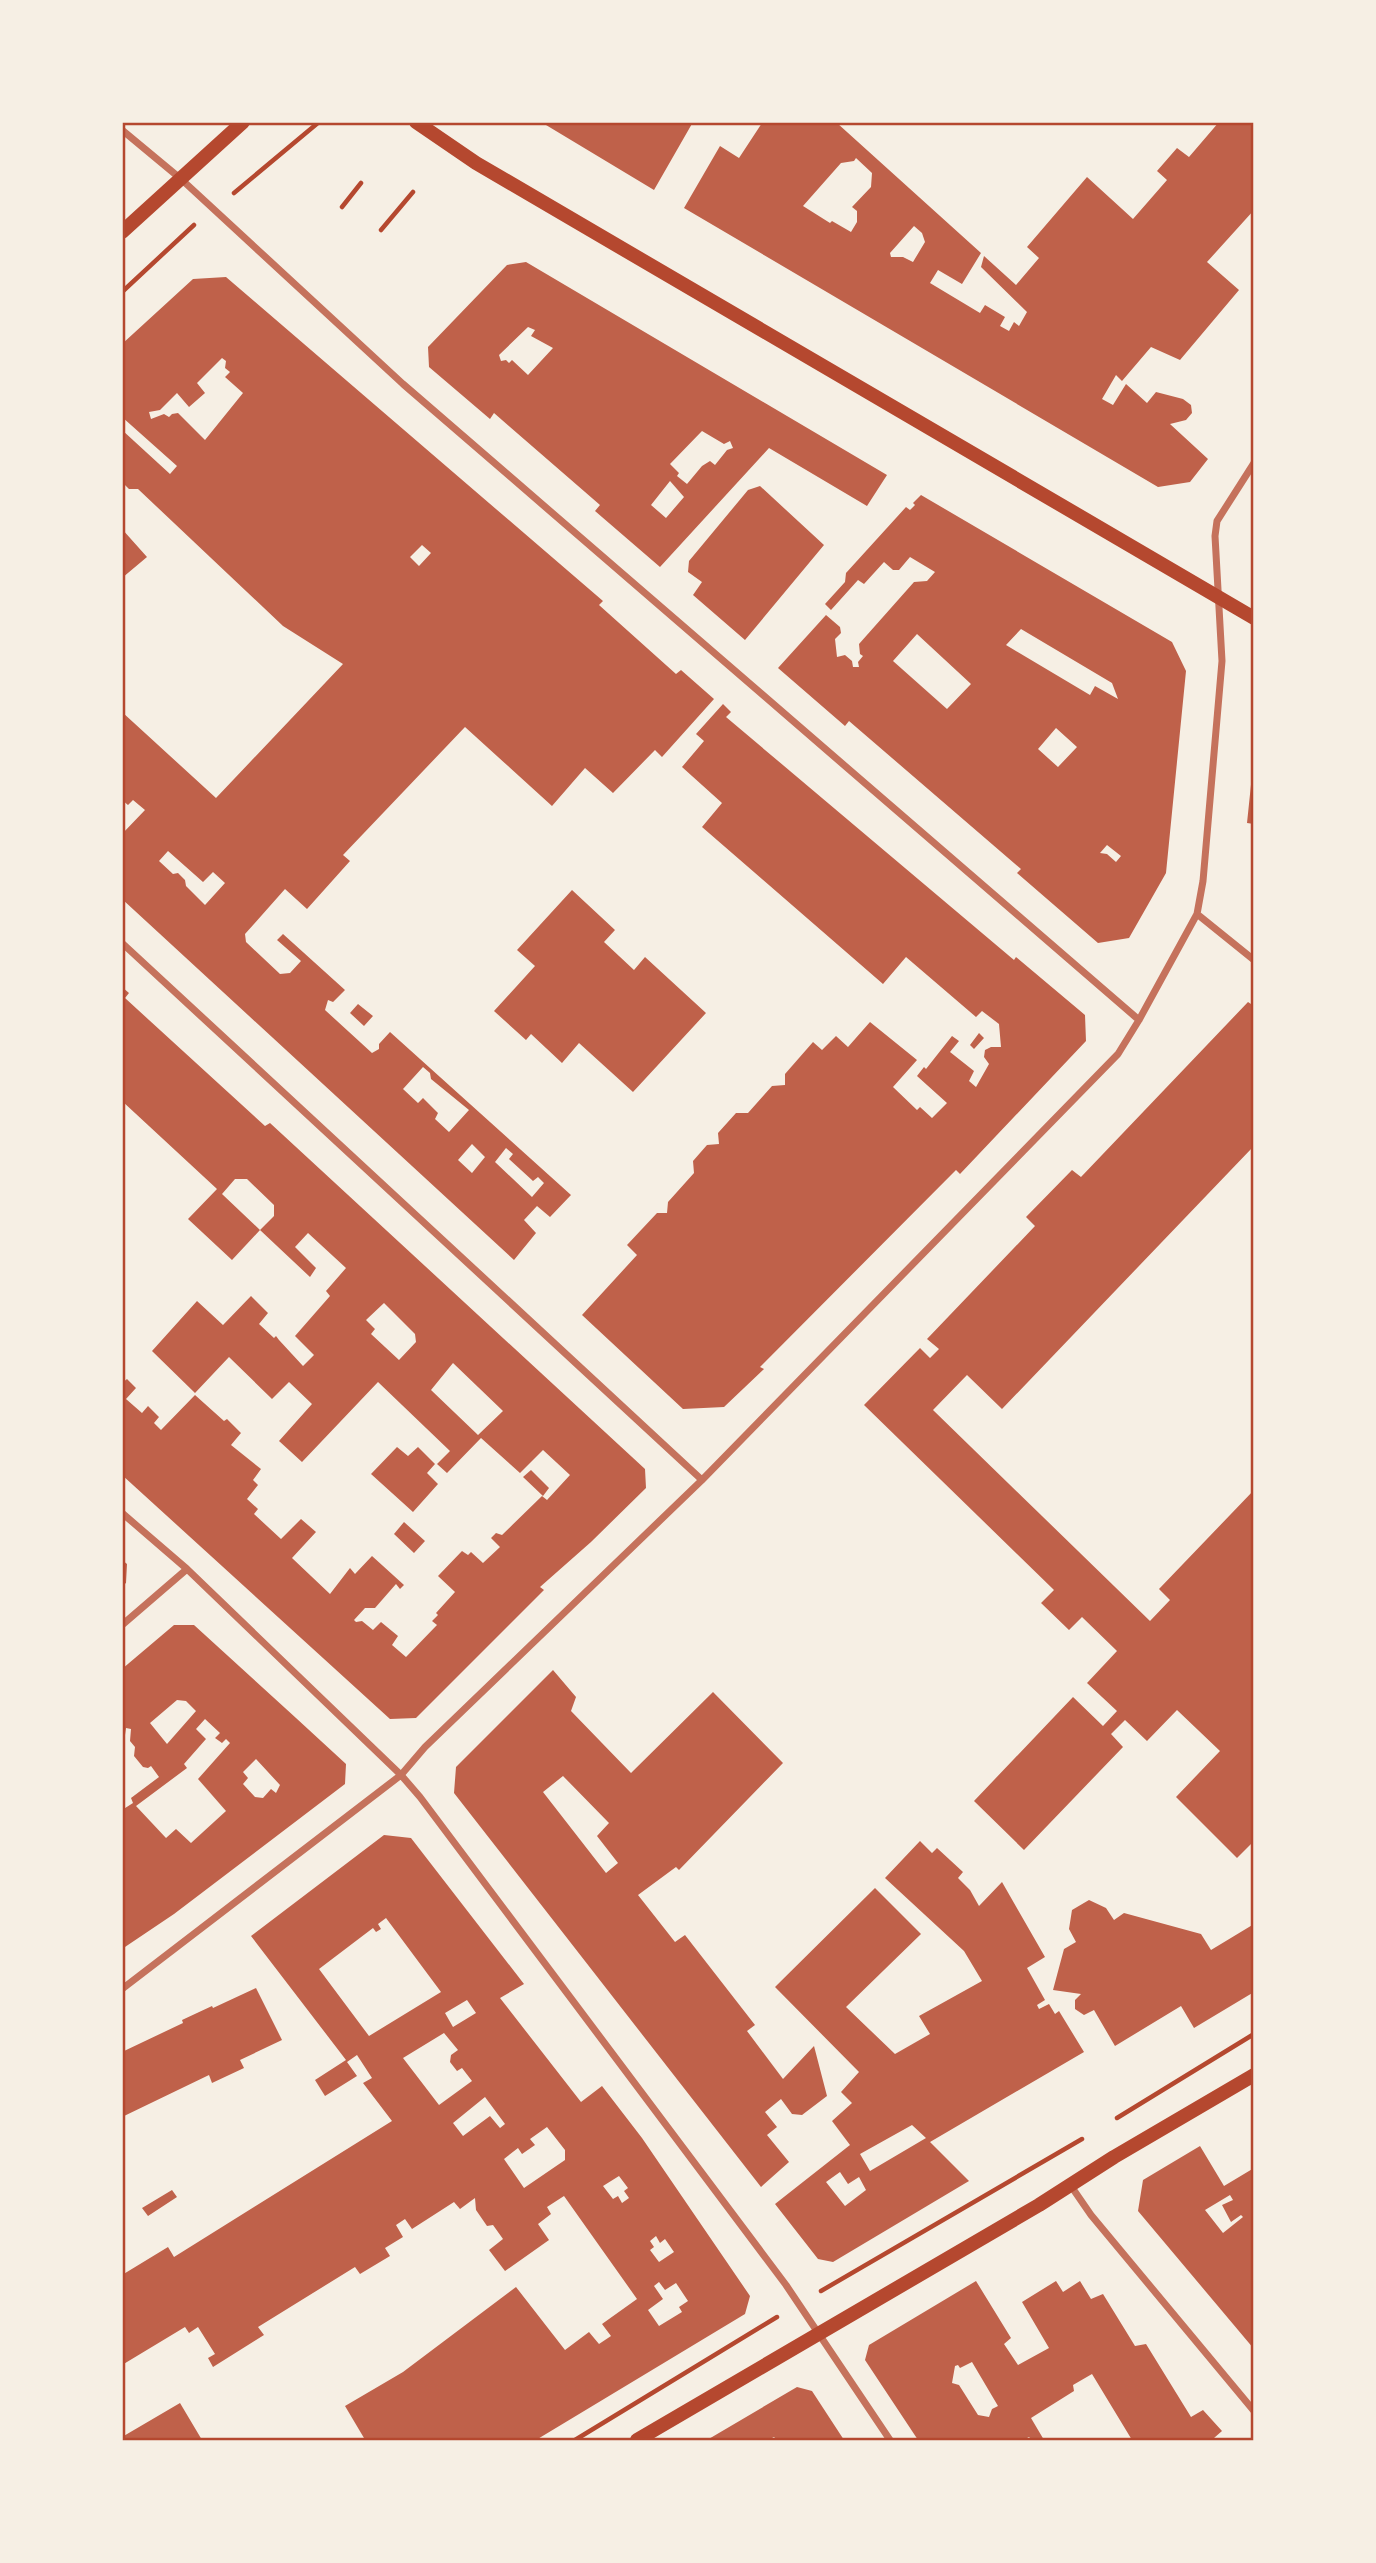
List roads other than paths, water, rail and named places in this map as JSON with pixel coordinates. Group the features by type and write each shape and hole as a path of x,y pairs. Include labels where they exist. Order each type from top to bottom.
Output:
{"main road":[{"path":"122,232 243,122"},
{"path":"416,122 476,163 1254,618"},
{"path":"637,2441 1254,2076"}],"street":[{"path":"122,130 181,179 403,384 1139,1020"},
{"path":"122,1989 401,1775 425,1747 702,1480 1118,1054 1197,914 1203,881 1222,669 1215,537 1217,522 1254,463"},
{"path":"1197,914 1254,960"},
{"path":"122,943 702,1480"},
{"path":"122,1513 187,1569 401,1775 800,2304 890,2441"},
{"path":"122,1625 187,1569"},
{"path":"1071,2186 1091,2215 1254,2411"}]}
